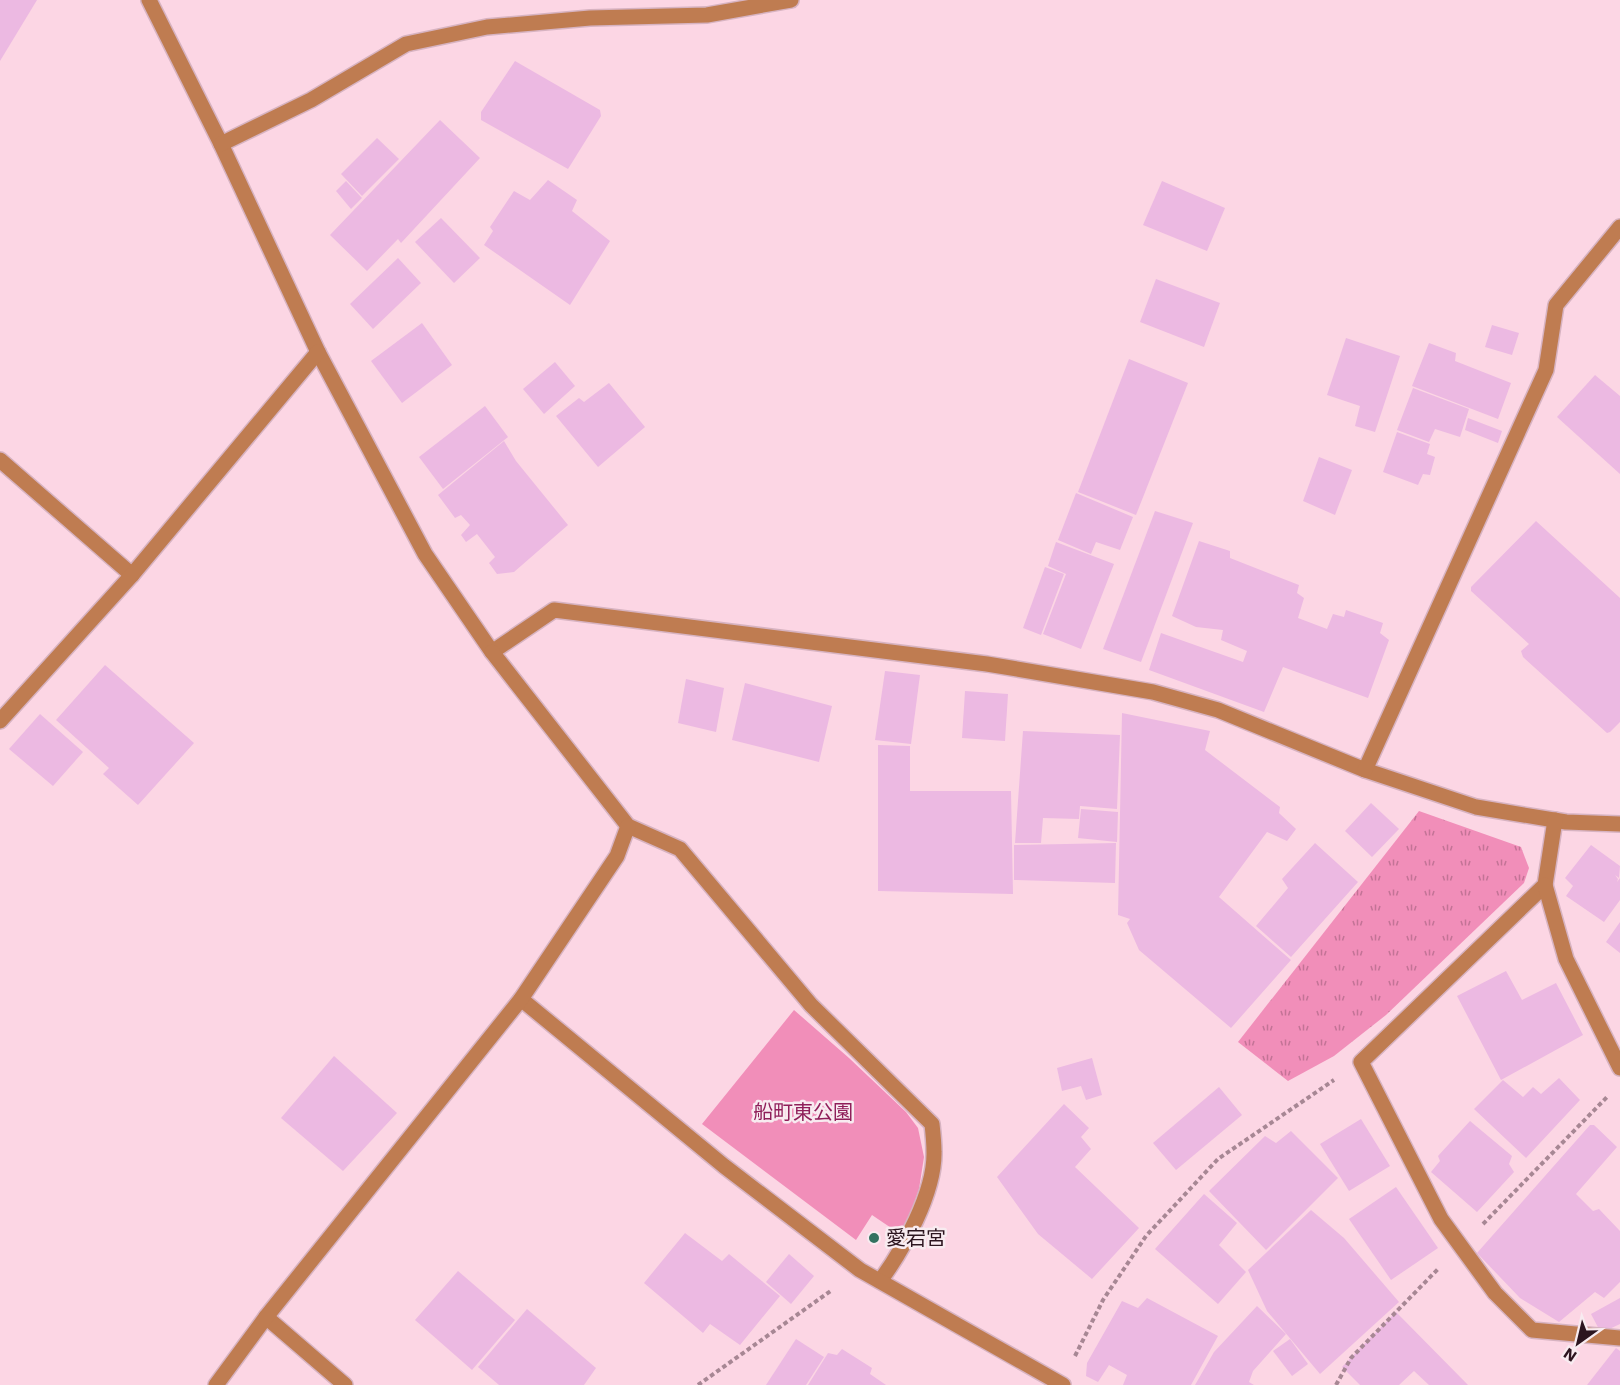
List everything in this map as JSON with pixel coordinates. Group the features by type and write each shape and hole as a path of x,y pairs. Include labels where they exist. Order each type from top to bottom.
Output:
{"street":[{"path":"149,0 221,144 318,352 425,554 492,652 628,826 680,849 811,1005 932,1124 935,1154 927,1190 899,1255 880,1281"},
{"path":"221,144 311,100 406,44 487,27 590,18 707,15 792,0"},
{"path":"1365,770 1546,369 1556,305 1620,226"},
{"path":"0,721 132,575 318,352"},
{"path":"0,460 132,575"},
{"path":"492,652 554,610 987,664 1164,695 1218,710 1365,770 1476,807 1555,820 1620,824"},
{"path":"1555,820 1545,885 1566,959 1620,1068"},
{"path":"216,1385 266,1317 520,999 617,856 628,826"},
{"path":"1545,885 1361,1062 1441,1219 1495,1293 1532,1330 1620,1338"},
{"path":"520,999 724,1166 860,1270 1062,1384"},
{"path":"266,1317 345,1385"}],"path":[{"path":"1062,1384 1103,1300 1146,1236 1218,1159 1361,1062"},
{"path":"698,1385 860,1270"}],"green space":[{"path":"1419,811 1521,847 1529,868 1524,883 1386,1015 1334,1056 1288,1081 1238,1042"},
{"name":"船町東公園","path":"794,1010 906,1112 918,1128 924,1157 919,1189 903,1236 872,1215 856,1240 702,1124"}],"building":[{"path":"0,0 37,0 0,61"},
{"path":"515,61 600,110 601,116 568,169 481,120 481,112"},
{"path":"440,120 480,158 401,243 398,239 367,271 330,235"},
{"path":"377,138 399,159 362,196 341,174"},
{"path":"548,180 577,200 572,211 610,241 570,305 484,245 493,231 490,227 514,191 530,200"},
{"path":"346,181 362,198 351,209 336,191"},
{"path":"1162,181 1225,208 1207,251 1143,225"},
{"path":"441,218 480,258 454,283 415,242"},
{"path":"398,258 421,283 373,329 350,304"},
{"path":"1156,279 1220,303 1204,347 1140,322"},
{"path":"422,323 452,365 402,403 371,361"},
{"path":"1492,325 1519,333 1512,355 1485,347"},
{"path":"1346,338 1400,356 1375,432 1355,426 1360,406 1327,395"},
{"path":"1429,343 1456,353 1455,361 1511,383 1498,419 1412,386"},
{"path":"1129,359 1188,383 1136,515 1078,492"},
{"path":"555,362 575,386 544,414 523,389"},
{"path":"1595,375 1620,396 1620,474 1557,417"},
{"path":"609,383 645,427 598,467 556,416 579,398 584,402"},
{"path":"1413,388 1469,409 1460,437 1435,429 1429,442 1397,430"},
{"path":"485,406 508,437 443,489 419,457"},
{"path":"1468,418 1502,431 1498,443 1465,430"},
{"path":"1397,432 1430,444 1427,454 1435,457 1430,475 1423,474 1418,485 1383,472"},
{"path":"504,441 516,461 568,525 514,572 497,574 489,563 495,557 477,534 466,542 461,535 470,525 461,515 455,518 438,495"},
{"path":"1319,457 1352,470 1335,515 1303,501"},
{"path":"1076,493 1133,517 1120,550 1096,542 1091,554 1058,540"},
{"path":"1155,511 1193,523 1141,662 1103,649"},
{"path":"1536,521 1620,598 1620,722 1610,732 1607,733 1523,657 1521,651 1529,644 1471,591 1471,587"},
{"path":"1199,541 1230,551 1230,558 1299,585 1297,593 1304,598 1298,618 1327,629 1333,614 1344,617 1346,610 1383,623 1380,633 1389,640 1368,698 1283,667 1264,712 1149,670 1161,633 1243,662 1247,651 1221,640 1223,630 1196,627 1172,616"},
{"path":"1056,542 1114,564 1081,649 1043,634 1066,574 1048,566"},
{"path":"1045,567 1064,574 1041,635 1023,628"},
{"path":"105,665 194,743 138,805 103,774 109,768 56,720"},
{"path":"885,671 920,675 911,744 875,740"},
{"path":"686,679 724,688 716,732 678,723"},
{"path":"745,683 832,706 819,762 732,740"},
{"path":"965,691 1008,694 1005,741 962,738"},
{"path":"1122,713 1210,731 1205,750 1280,807 1279,813 1296,829 1287,841 1267,832 1219,897 1291,960 1231,1028 1139,950 1127,923 1130,919 1118,915"},
{"path":"40,714 83,752 53,786 9,749"},
{"path":"1023,731 1120,735 1117,809 1080,806 1079,819 1043,818 1041,843 1015,843"},
{"path":"878,745 910,746 910,791 1011,791 1013,894 878,891"},
{"path":"1371,803 1399,829 1372,857 1345,831"},
{"path":"1081,809 1118,812 1117,842 1078,838"},
{"path":"1116,843 1115,883 1014,880 1014,845"},
{"path":"1315,843 1358,882 1291,957 1256,926 1288,888 1282,879"},
{"path":"1591,845 1620,866 1619,878 1615,875 1617,882 1620,878 1620,900 1604,922 1566,896 1573,886 1565,878"},
{"path":"1620,922 1620,953 1606,942"},
{"path":"1506,971 1522,1000 1556,983 1583,1035 1501,1080 1457,996"},
{"path":"334,1056 397,1113 343,1171 281,1118"},
{"path":"1092,1058 1102,1095 1086,1100 1081,1086 1062,1091 1057,1068"},
{"path":"1559,1078 1580,1100 1526,1158 1474,1109 1503,1080 1523,1097 1533,1087 1541,1094"},
{"path":"1219,1087 1242,1115 1176,1170 1153,1143"},
{"path":"1064,1104 1089,1128 1081,1137 1091,1149 1075,1167 1139,1228 1092,1279 1038,1234 997,1177"},
{"path":"1361,1119 1390,1166 1349,1191 1320,1144"},
{"path":"1470,1121 1512,1156 1509,1164 1514,1172 1477,1212 1431,1172 1440,1161 1438,1156"},
{"path":"1590,1125 1594,1125 1617,1147 1576,1194 1593,1211 1599,1209 1620,1231 1620,1282 1604,1298 1595,1292 1559,1322 1520,1298 1477,1253"},
{"path":"1291,1131 1338,1178 1266,1250 1209,1191 1265,1136 1276,1143"},
{"path":"1396,1187 1438,1248 1391,1280 1349,1219"},
{"path":"1204,1194 1237,1223 1219,1245 1246,1272 1218,1304 1155,1249"},
{"path":"1311,1210 1344,1238 1399,1302 1320,1374 1267,1311 1248,1270"},
{"path":"685,1233 722,1261 729,1254 780,1296 740,1345 710,1324 703,1333 644,1283"},
{"path":"789,1254 814,1276 791,1304 766,1282"},
{"path":"458,1271 515,1320 472,1370 415,1320"},
{"path":"1147,1298 1218,1336 1191,1385 1123,1385 1127,1375 1109,1365 1098,1382 1086,1376 1087,1363 1122,1301 1138,1308"},
{"path":"1620,1298 1620,1324 1601,1333 1591,1314"},
{"path":"1257,1306 1286,1334 1253,1371 1249,1382 1254,1385 1195,1385 1214,1352"},
{"path":"527,1309 596,1368 584,1385 499,1385 478,1367"},
{"path":"1396,1312 1468,1385 1429,1385 1414,1371 1399,1385 1360,1385 1342,1367"},
{"path":"796,1339 824,1357 806,1385 766,1385"},
{"path":"1290,1339 1308,1364 1292,1376 1273,1351"},
{"path":"1616,1348 1620,1351 1620,1385 1587,1385"},
{"path":"842,1349 872,1368 870,1374 886,1385 808,1385 828,1353 837,1355"}],"place":[{"name":"愛宕宮","path":"874,1238"}]}
